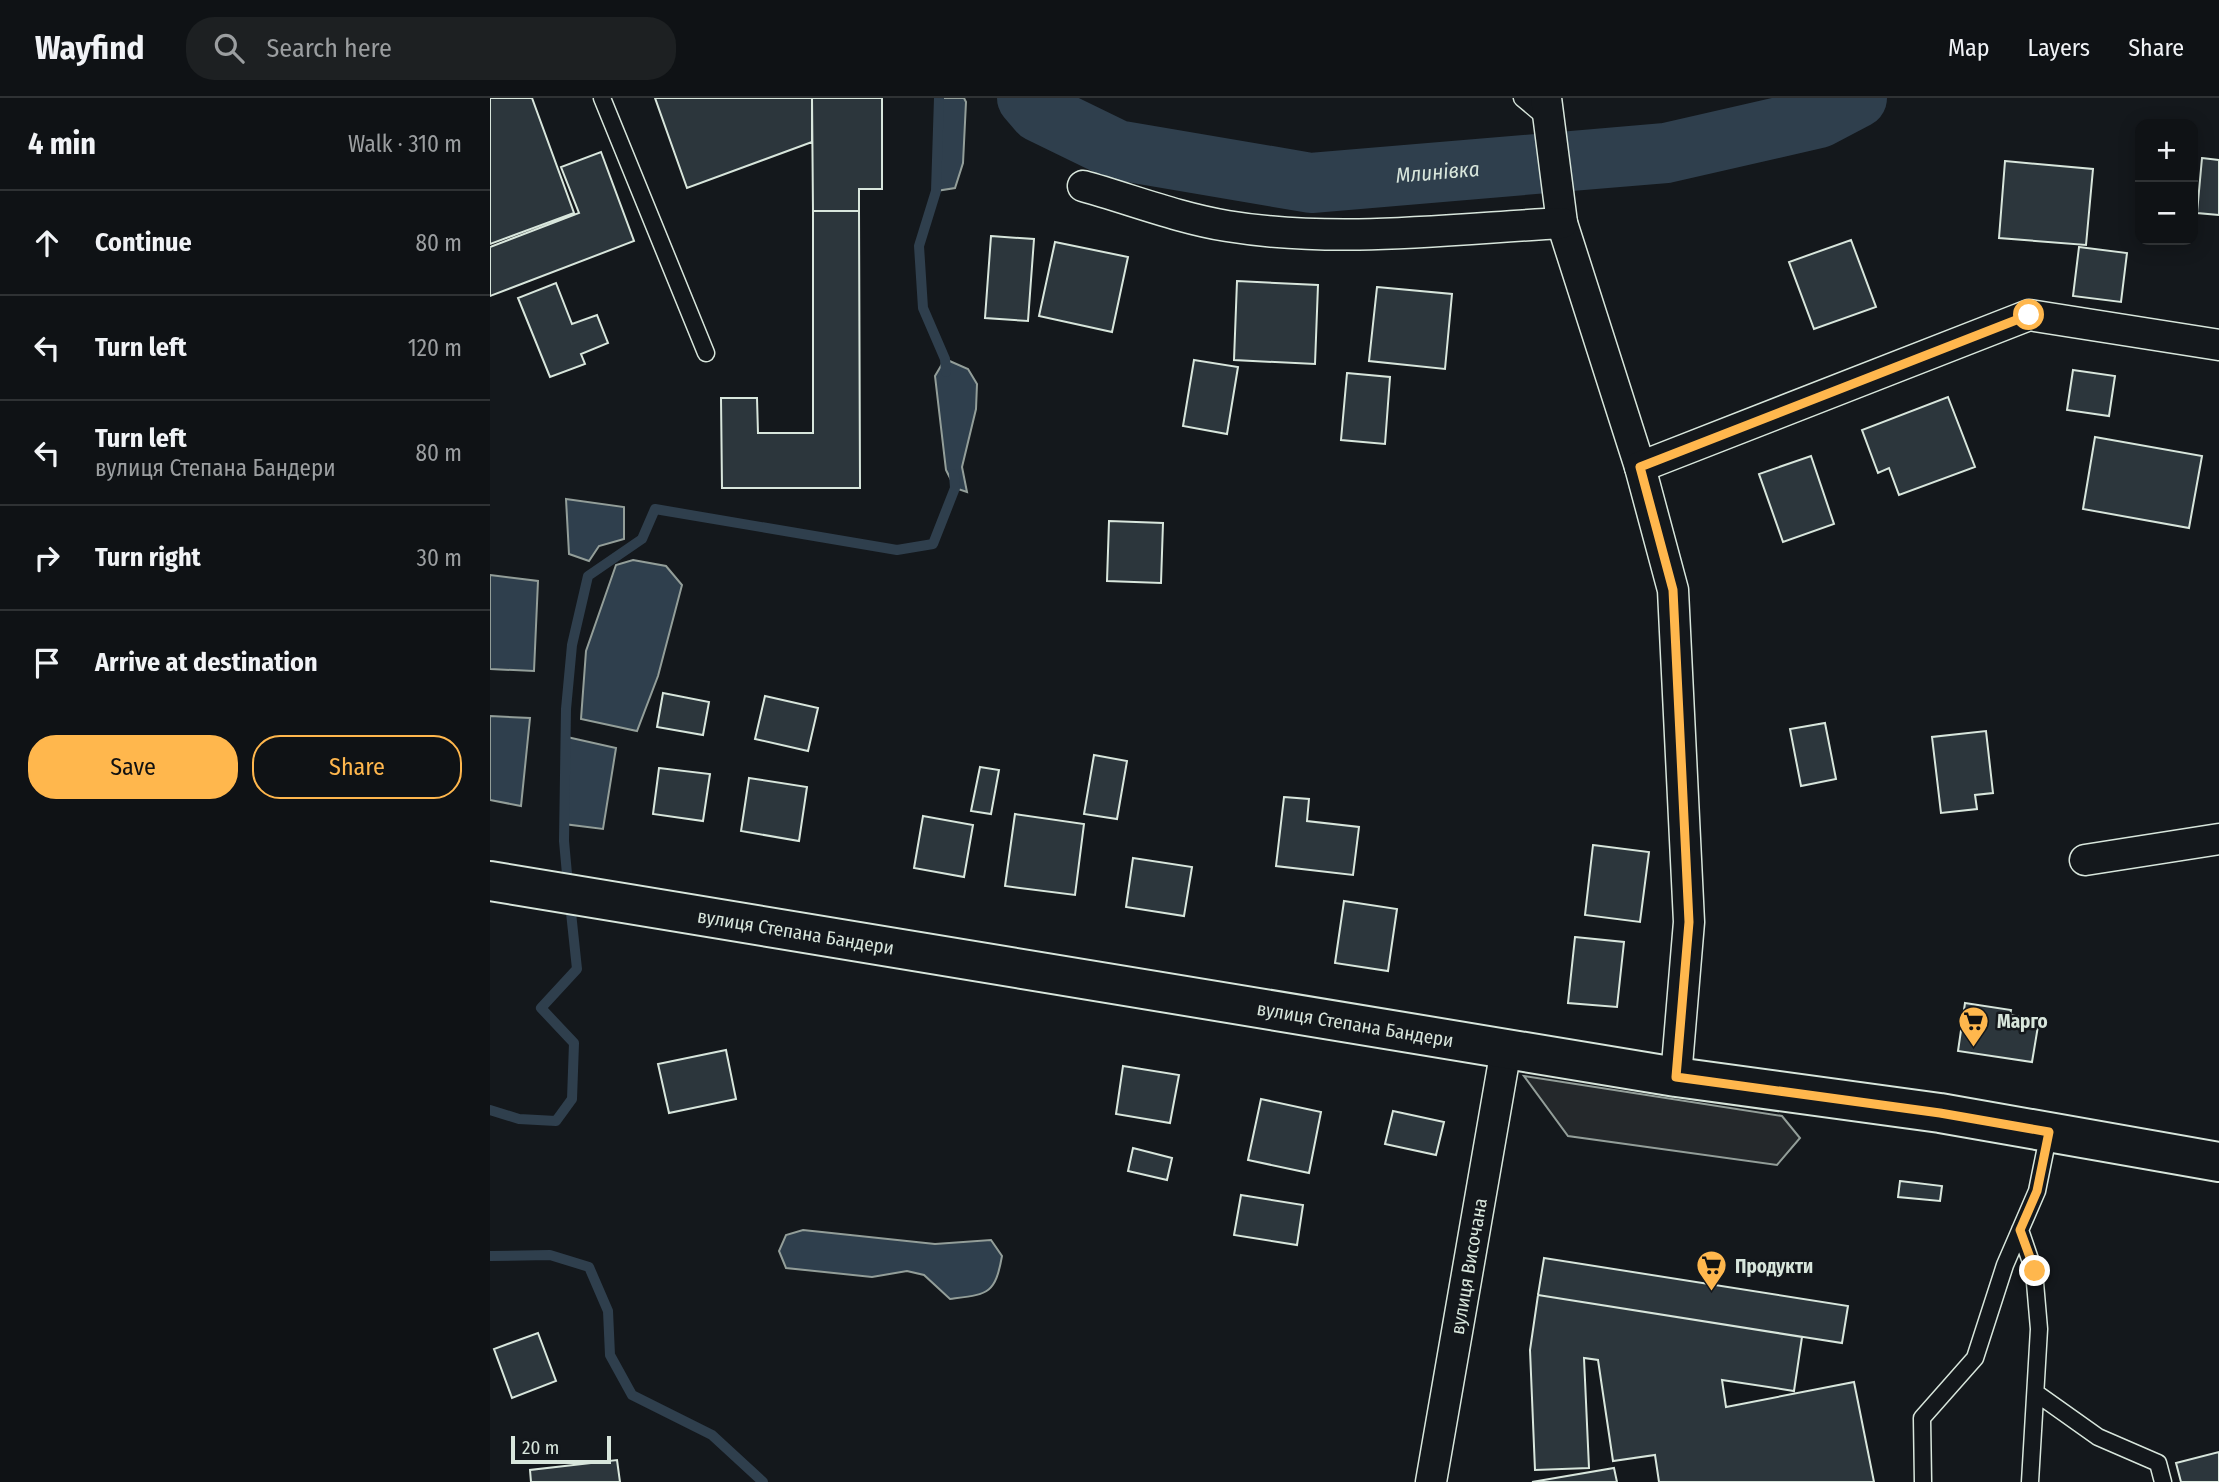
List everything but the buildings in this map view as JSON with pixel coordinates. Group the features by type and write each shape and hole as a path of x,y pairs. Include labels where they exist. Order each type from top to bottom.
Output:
{"main road":[{"name":"вулиця Степана Бандери","path":"498,882 1676,1077 1940,1113 2219,1162"}],"street":[{"path":"1549,118 1560,209 1640,467 1673,590 1689,922 1676,1077"},
{"path":"1083,186 1225,226 1294,233 1366,233 1560,209"},
{"path":"1640,467 2029,315 2219,345"},
{"path":"2085,860 2219,839"},
{"name":"вулиця Височана","path":"1436,1478 1506,1049"}],"lane":[{"path":"602,98 706,353"},
{"path":"1522,98 1549,118"},
{"path":"1923,1482 1922,1419 1975,1358 2005,1265 2037,1191 2049,1132"},
{"path":"2020,1230 2035,1271 2039,1329 2030,1482"},
{"path":"2036,1393 2098,1437 2158,1462 2162,1482"}],"shaded area":[{"path":"1524,1076 1782,1116 1800,1138 1777,1165 1568,1136"}],"water":[{"path":"939,98 964,98 966,102 963,163 955,188 936,191"},
{"path":"945,359 968,369 977,384 976,409 962,467 967,492 955,488 946,470 935,376"},
{"path":"566,499 624,507 624,539 599,546 589,561 569,554"},
{"path":"633,560 666,566 682,585 658,676 637,731 581,719 586,651 616,565"},
{"path":"490,575 538,581 534,671 490,669"},
{"path":"490,716 530,718 521,806 490,800"},
{"path":"567,737 616,748 603,829 564,824"},
{"path":"803,1230 935,1244 991,1240 1002,1256 996,1278 988,1290 973,1296 950,1299 924,1275 907,1271 872,1277 786,1268 779,1251 786,1235"}],"waterway":[{"path":"939,98 936,191 919,246 923,308 945,359 946,372"},
{"name":"Млинівка","path":"1027,98 1039,112 1117,150 1311,183 1666,153 1819,118 1857,98"},
{"path":"568,885 564,841 566,709 572,645 588,576 642,539 655,509 897,550 933,544 955,488 954,474"},
{"path":"490,1110 519,1119 556,1121 572,1099 574,1043 541,1008 577,969 570,903"},
{"path":"490,1256 550,1255 589,1267 608,1311 610,1355 632,1395 712,1435 763,1482"}],"place":[{"name":"Марго","path":"1974,1048"},
{"name":"Продукти","path":"1712,1293"}],"route":[{"path":"2029,315 1640,467 1673,590 1689,922 1676,1077 1773,1093 1940,1113 2049,1132 2037,1191 2020,1230 2035,1271"}]}
